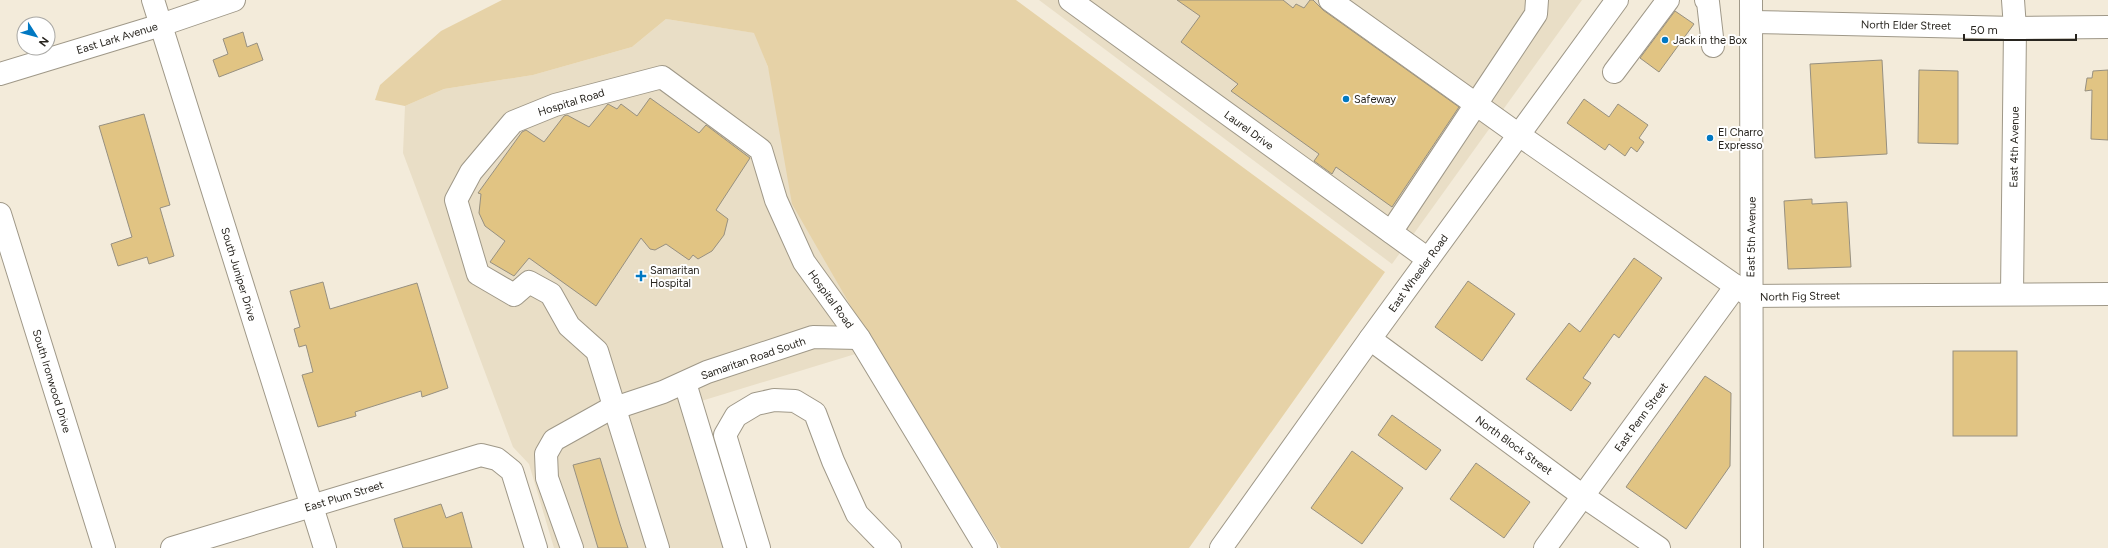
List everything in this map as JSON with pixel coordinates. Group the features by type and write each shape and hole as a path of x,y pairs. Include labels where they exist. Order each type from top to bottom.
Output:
{"street":[{"name":"South Juniper Drive","path":"153,0 325,548"},
{"name":"East Lark Avenue","path":"0,74 161,25 234,0"},
{"name":"Laurel Drive","path":"1070,0 1428,259"},
{"path":"1330,0 1519,135 1743,291"},
{"path":"1391,232 1536,14 1537,0"},
{"name":"East Wheeler Road","path":"1221,548 1370,339 1617,0"},
{"path":"1614,72 1668,0"},
{"path":"1706,0 1708,2 1713,46"},
{"name":"East 5th Avenue","path":"1751,0 1753,22 1743,291 1752,548"},
{"name":"East 4th Avenue","path":"2012,294 2015,28 2013,0"},
{"name":"North Elder Street","path":"1753,22 2015,28 2108,27"},
{"name":"Hospital Road","path":"614,409 597,351 569,326 551,294 528,282 514,295 478,274 456,200 471,172 514,122 555,105 662,77 760,150 776,200 804,262 859,338"},
{"name":"South Ironwood Drive","path":"0,214 104,548"},
{"name":"North Fig Street","path":"1743,291 2108,294"},
{"name":"East Penn Street","path":"1545,548 1743,291"},
{"name":"Samaritan Road South","path":"572,548 547,478 546,454 554,440 606,411 685,383 707,372 813,336 859,338"},
{"path":"859,338 986,548"},
{"name":"North Block Street","path":"1370,339 1584,496 1658,548"},
{"path":"685,383 735,548"},
{"path":"759,548 725,435 736,416 762,403 774,400 794,400 815,413 833,461 857,514 890,548"},
{"path":"614,409 658,548"},
{"name":"East Plum Street","path":"172,548 481,455 497,459 512,471 536,548"}],"shaded area":[{"path":"502,0 1016,0 1385,272 1189,548 1001,548 875,348 792,204 768,67 754,33 666,19 632,47 533,75 444,89 405,106 375,100 380,85 441,31"},
{"path":"1039,0 1582,0 1392,264"},
{"name":"Samaritan Hospital","path":"666,19 755,33 875,348 698,402 753,548 554,548 529,464 513,447 403,153 405,106 444,89 533,75 632,47"}],"building":[{"name":"Safeway","path":"1177,0 1283,0 1293,8 1296,4 1304,8 1310,0 1313,0 1323,10 1459,107 1392,207 1336,167 1332,174 1314,161 1319,154 1231,91 1238,84 1181,42 1200,16"},
{"name":"Jack in the Box","path":"1675,11 1694,24 1659,72 1640,58"},
{"path":"243,32 247,47 257,43 263,60 219,77 213,60 228,54 223,39"},
{"path":"1882,60 1887,154 1815,158 1810,64"},
{"path":"1919,70 1958,71 1958,144 1918,143"},
{"path":"2108,70 2108,140 2091,139 2092,90 2085,91 2087,78 2092,78 2093,71"},
{"path":"650,98 699,133 706,125 750,158 716,210 728,219 724,235 712,251 698,259 693,255 689,260 666,244 655,250 650,249 641,238 596,306 529,258 514,276 490,262 505,241 485,226 479,213 481,194 478,193 522,132 526,130 544,142 564,116 567,115 589,127 608,104 617,109 621,104 637,116"},
{"path":"1584,99 1609,117 1618,104 1648,125 1639,138 1644,142 1637,152 1631,147 1625,156 1609,144 1605,150 1567,123"},
{"path":"144,114 170,205 160,208 174,256 149,264 147,257 118,266 111,244 132,237 99,126"},
{"path":"1812,199 1812,204 1847,202 1851,267 1788,269 1784,201"},
{"path":"1634,258 1662,278 1619,338 1614,334 1583,378 1591,383 1571,411 1526,379 1569,323 1580,332"},
{"path":"1468,281 1515,314 1482,361 1435,327"},
{"path":"323,282 330,309 417,283 448,388 422,397 421,391 355,412 356,416 318,427 302,375 313,372 306,345 299,347 294,329 300,327 290,291"},
{"path":"1953,351 2017,351 2017,436 1953,436"},
{"path":"1705,376 1731,393 1730,466 1686,529 1626,487"},
{"path":"1392,415 1441,450 1426,470 1378,435"},
{"path":"1352,451 1403,488 1362,544 1311,508"},
{"path":"600,458 628,548 598,548 573,465"},
{"path":"1476,463 1530,502 1504,538 1450,499"},
{"path":"441,504 446,518 462,512 472,548 403,548 394,519"}],"place":[{"name":"Jack in the Box","path":"1665,40"},
{"name":"Safeway","path":"1346,99"},
{"name":"El Charro Expresso","path":"1710,138"},
{"name":"Samaritan Hospital","path":"641,276"}]}
